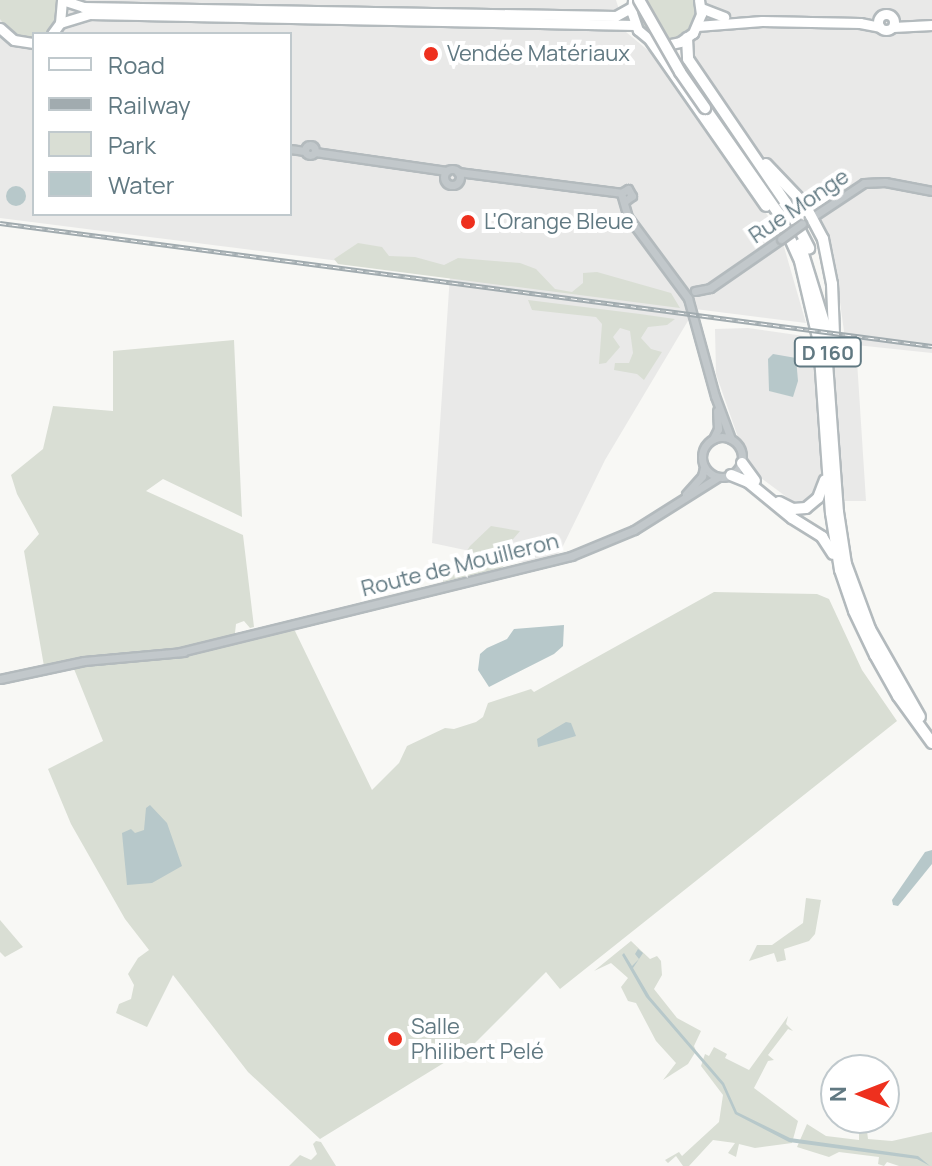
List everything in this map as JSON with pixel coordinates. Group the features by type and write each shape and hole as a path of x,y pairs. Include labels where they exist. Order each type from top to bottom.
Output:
{"highway":[{"name":"D 160","path":"646,0 707,107 779,214 793,244 807,283 819,342 840,570 854,611 875,655 898,696 932,743"},
{"name":"D 160","path":"635,2 680,72 776,198 807,258 824,322 831,465 852,587 894,676 932,732"},
{"path":"687,38 688,59 744,138 808,245 827,304 835,360"},
{"path":"651,41 793,244"},
{"path":"742,463 747,474 782,504 799,509 813,504 822,492 831,465 839,455 830,265 813,216 744,138"},
{"path":"731,475 748,482 792,518 822,537 840,570"}],"main road":[{"path":"53,32 60,23 62,0 83,7 616,16 635,2"},
{"path":"635,2 635,25"},
{"path":"60,23 89,14 635,25 651,41 666,45 687,38 697,26 700,4 718,17 879,22 886,30 893,22"},
{"path":"697,26 762,21 879,22 888,13 893,22"},
{"path":"893,22 932,23"},
{"path":"0,28 14,40 32,44"}],"street":[{"path":"292,149 305,151 309,155 315,152 429,168 446,175 458,172 475,174 623,197 628,217 688,298 715,396 731,439 742,450 742,463 731,475 718,477 668,508"},
{"path":"458,172 458,182"},
{"path":"446,175 451,185 475,174"},
{"name":"Rue Monge","path":"688,298 695,291 710,288 864,183 885,182 932,191"},
{"path":"683,289 690,285 695,291"},
{"path":"668,508 694,485 704,467 702,452 718,429 715,396"},
{"path":"713,439 731,439"},
{"path":"704,467 718,477"},
{"name":"Route de Mouilleron","path":"0,679 84,661 180,652 244,641 598,547 634,530 668,508"}],"shaded area":[{"path":"0,0 616,0 626,32 656,57 780,233 806,323 695,309 605,460 561,550 545,567 432,543 450,275 0,218"},
{"path":"704,0 932,0 932,353 856,345 866,501 792,501 749,469 716,374 715,329 748,328 811,337 846,346 833,251 821,222 811,206 756,148 689,51 701,31"}],"green space":[{"path":"0,0 58,0 58,17 48,32 32,32 32,39 11,34 0,19"},
{"path":"639,0 694,0 695,18 685,33 669,40 659,39 650,35 639,20"},
{"path":"358,243 382,247 389,256 415,257 444,265 458,258 520,263 536,269 555,289 572,292 583,283 583,273 597,272 671,293 680,308 338,264 334,259"},
{"path":"528,300 675,319 667,325 648,327 641,338 651,349 662,352 644,380 637,374 614,370 615,363 629,363 633,353 630,331 620,328 613,337 620,347 606,363 599,364 602,324 596,317 532,310"},
{"path":"234,340 242,517 163,479 146,491 243,535 254,627 250,628 244,621 236,624 235,633 295,631 372,790 399,763 407,746 445,728 454,729 476,722 483,717 488,703 531,689 534,692 714,592 817,594 829,599 862,670 897,721 560,989 546,972 473,1045 320,1139 248,1072 173,975 147,1027 116,1013 119,1004 131,999 134,985 128,974 138,958 149,950 125,919 71,824 48,769 103,741 74,669 45,672 24,551 39,534 17,494 11,475 43,449 53,406 113,411 113,351"},
{"path":"491,526 520,531 508,545 514,558 501,568 443,582 443,578 463,570 463,557 470,546"},
{"path":"806,898 821,900 815,934 809,941 784,949 786,960 777,962 774,953 749,961 757,945 772,945 803,923"},
{"path":"0,920 23,947 5,957 0,952"},
{"path":"631,941 650,959 657,956 661,961 662,975 654,989 677,1018 701,1031 694,1046 696,1051 688,1064 663,1080 676,1063 656,1041 636,1003 628,1001 621,987 628,978 611,963 594,971"},
{"path":"788,1016 786,1024 793,1031 788,1029 768,1055 774,1060 768,1061 754,1088 798,1121 792,1143 755,1148 739,1144 736,1157 728,1153 735,1143 713,1140 689,1166 683,1166 676,1156 668,1163 665,1160 679,1152 682,1156 719,1122 723,1095 701,1066 705,1054 709,1056 714,1047 727,1054 725,1058 749,1070"},
{"path":"807,1124 826,1136 859,1140 859,1134 867,1134 868,1139 892,1141 932,1132 932,1166 899,1166 887,1162 884,1166 878,1164 879,1157 839,1152 829,1157 797,1147"},
{"path":"321,1142 336,1166 289,1166 300,1155 311,1160 317,1154 313,1144"}],"water":[{"path":"16,186 23,189 26,196 23,203 16,206 9,203 6,196 9,189"},
{"path":"773,354 796,358 798,381 793,397 769,391 768,359"},
{"path":"564,625 563,646 554,654 489,687 478,670 480,654 487,648 507,639 514,629"},
{"path":"566,722 571,723 576,736 538,747 537,739"},
{"path":"150,805 167,823 182,866 152,883 127,885 122,833 131,829 135,833 144,830 146,808"},
{"path":"932,850 932,864 898,906 893,905 892,900 925,852"},
{"path":"638,949 643,953 639,959 635,954"},
{"path":"624,953 632,966 639,959 633,968 650,997 724,1083 737,1112 790,1138 918,1156 930,1166 917,1159 789,1142 735,1114 722,1085 646,997 622,955"}],"railway":[{"path":"0,223 932,346"}],"place":[{"name":"Vendée Matériaux","path":"431,54"},
{"name":"L'Orange Bleue","path":"468,222"},
{"name":"Salle Philibert Pelé","path":"395,1039"}]}
